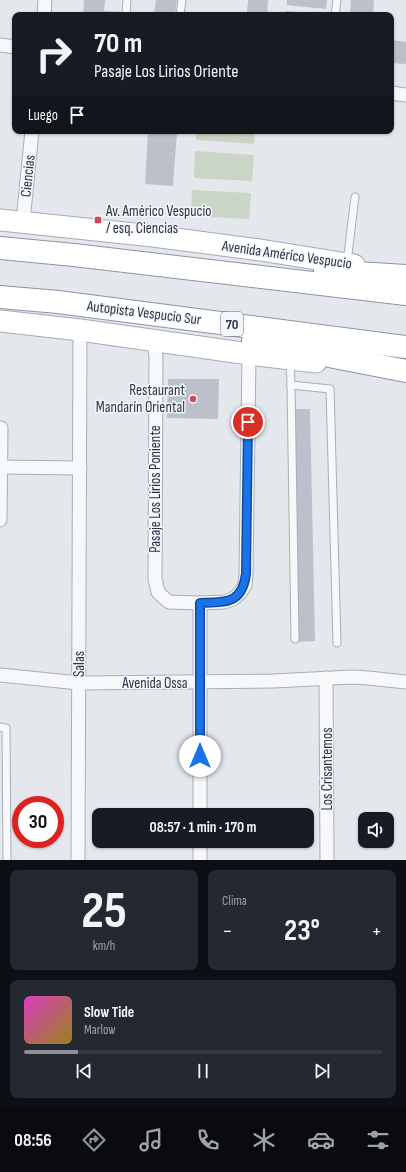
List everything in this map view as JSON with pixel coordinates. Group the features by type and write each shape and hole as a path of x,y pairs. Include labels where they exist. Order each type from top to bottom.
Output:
{"highway":[{"path":"0,248 74,255 406,294"},
{"path":"74,255 406,276"},
{"name":"Autopista Vespucio Sur","path":"0,297 58,302 406,346"},
{"path":"58,302 406,371"}],"main road":[{"name":"Avenida Américo Vespucio","path":"0,220 23,221 153,236 260,250 406,273"},
{"path":"0,321 80,330 249,354 406,371"}],"street":[{"path":"44,12 45,0"},
{"path":"0,46 12,47"},
{"path":"394,93 406,95"},
{"name":"Ciencias","path":"23,221 32,134"},
{"name":"Salas","path":"78,860 80,330"},
{"name":"Pasaje Los Lirios Poniente","path":"154,340 156,357 155,579 158,592 169,602 224,602 234,598 240,593 245,585 249,354"},
{"path":"0,520 1,428"},
{"path":"1,467 80,468"},
{"path":"200,603 200,808"},
{"name":"Avenida Ossa","path":"0,675 79,683 273,681 326,678 368,678 406,682"},
{"name":"Los Crisantemos","path":"326,678 327,860"},
{"path":"200,848 200,860"}],"lane":[{"path":"126,12 127,0"},
{"path":"180,12 182,0"},
{"path":"335,12 336,0"},
{"path":"347,263 355,197"},
{"path":"290,359 296,639"},
{"path":"291,385 330,389 337,643"},
{"path":"0,727 6,728 7,860"}],"green space":[{"path":"196,134 255,134 254,144 196,140"},
{"path":"195,151 254,155 252,181 194,178"},
{"path":"192,190 251,193 249,219 191,216"}],"building":[{"path":"84,0 105,0 104,11 120,12 83,12"},
{"path":"156,0 177,0 175,12 154,12"},
{"path":"248,0 268,0 267,12 247,12"},
{"path":"287,0 327,0 326,9 287,5"},
{"path":"351,0 374,0 373,12 350,12"},
{"path":"394,40 406,42 406,64 394,63"},
{"path":"148,134 177,134 173,186 145,184"},
{"name":"Restaurant Mandarín Oriental","path":"168,379 219,379 218,419 167,418"},
{"path":"292,409 310,409 315,641 297,642"}],"place":[{"name":"Av. Américo Vespucio / esq. Ciencias","path":"98,220"},
{"name":"Restaurant Mandarín Oriental","path":"193,399"}],"route":[{"path":"200,756 200,603 224,602 234,598 240,593 245,585 248,422"}]}
